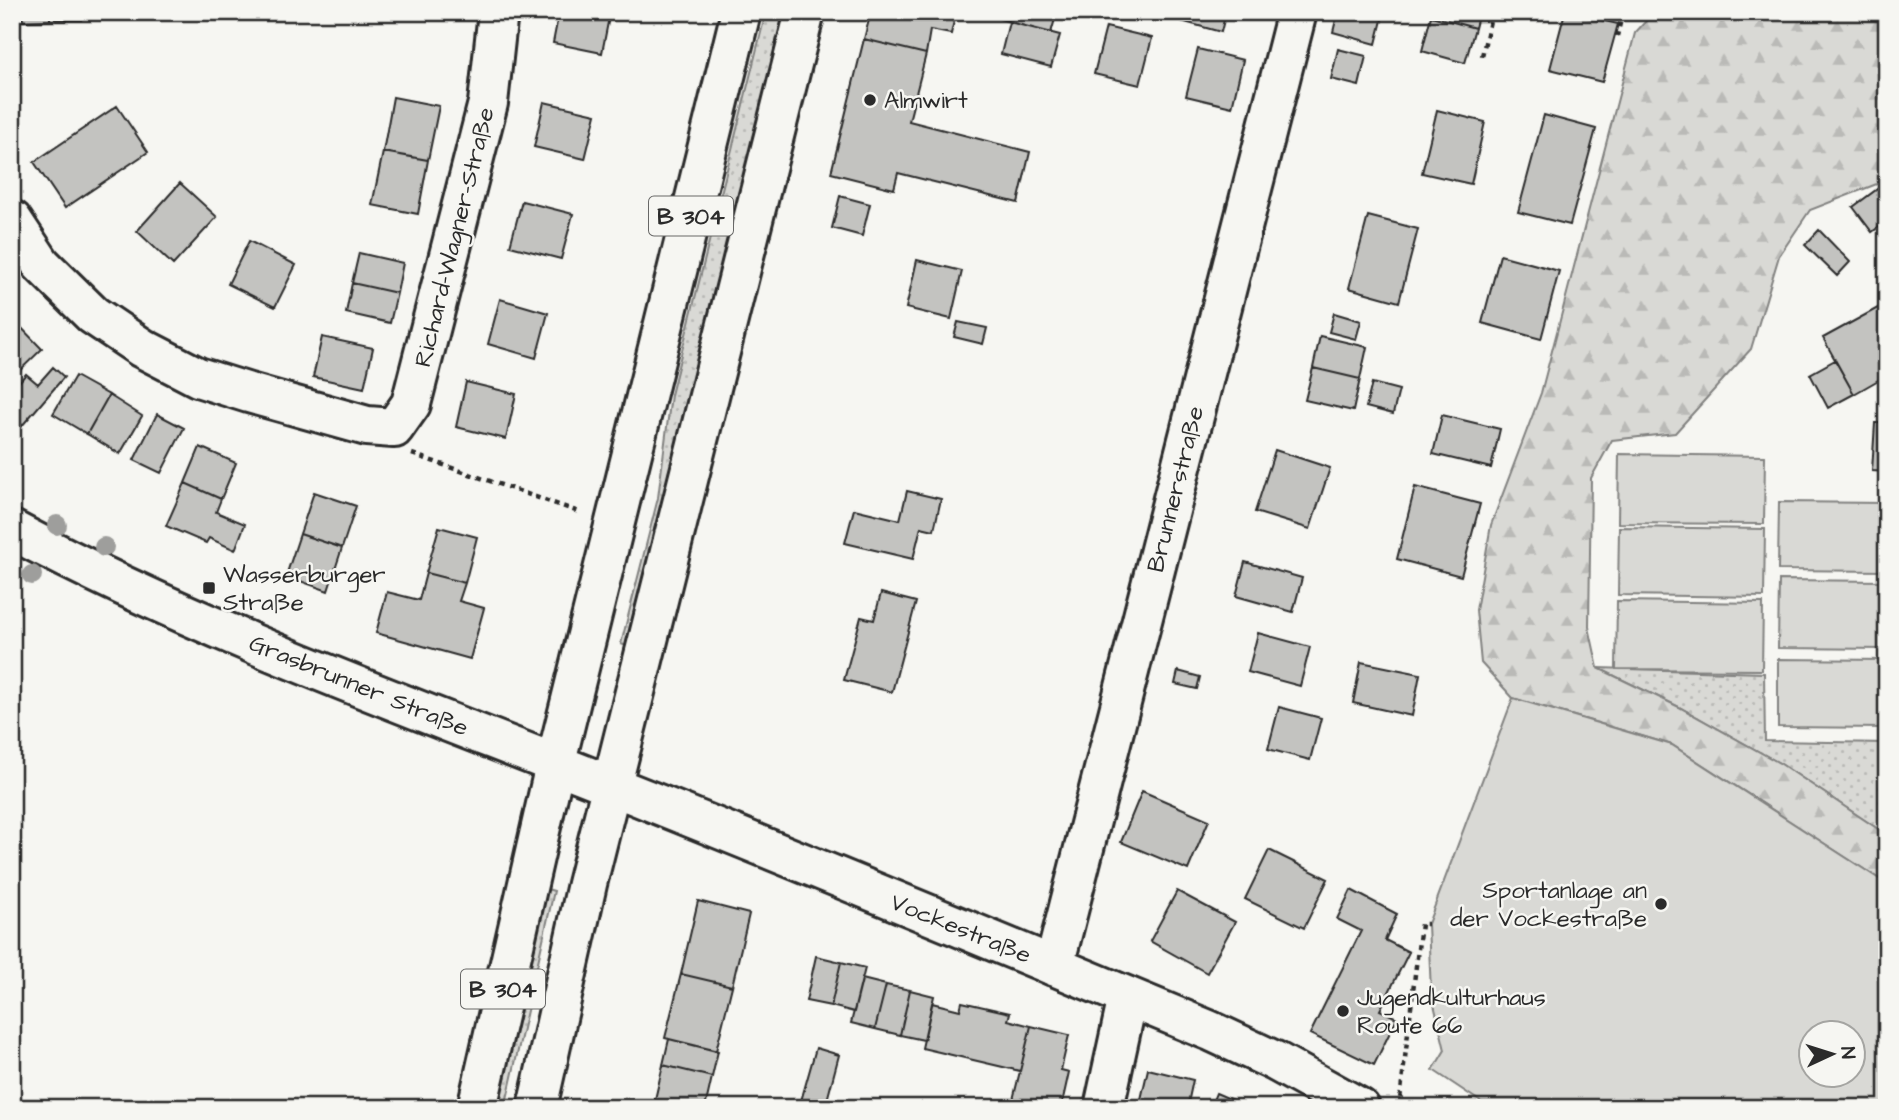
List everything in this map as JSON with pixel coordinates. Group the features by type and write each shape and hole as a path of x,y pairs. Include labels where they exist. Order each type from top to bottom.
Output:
{"main road":[{"name":"Richard-Wagner-Straße","path":"12,220 40,264 93,315 142,348 198,377 367,426 394,428 411,404 488,103 498,12"},
{"name":"B 304","path":"477,1108 555,765 741,12"},
{"name":"B 304","path":"537,1108 611,786 805,12"},
{"name":"Brunnerstraße","path":"1054,966 1297,12"},
{"name":"Grasbrunner Straße","path":"12,530 73,562 198,619 555,765"},
{"name":"Vockestraße","path":"555,765 1128,997 1275,1060 1360,1108"},
{"path":"1104,1108 1128,997"}],"path":[{"path":"1482,56 1493,12"},
{"path":"1610,12 1622,15 1617,36"},
{"path":"409,453 579,512"},
{"path":"1399,1108 1421,924 1428,924"}],"green space":[{"path":"766,12 784,12 630,647 621,644 658,498 671,395"},
{"path":"1654,12 1887,12 1887,180 1810,210 1779,256 1751,349 1675,433 1612,440 1591,478 1589,627 1598,668 1679,707 1781,764 1887,835 1887,884 1672,745 1513,698 1481,663 1476,610 1491,525 1541,393 1635,33"},
{"path":"1619,454 1765,456 1764,524 1618,523"},
{"path":"1779,502 1887,503 1887,571 1778,570"},
{"path":"1619,527 1765,529 1764,597 1618,595"},
{"path":"1779,580 1887,581 1887,649 1778,648"},
{"path":"1617,601 1763,603 1762,670 1616,669"},
{"path":"1778,659 1887,660 1887,728 1778,727"},
{"path":"1598,668 1764,673 1765,741 1887,743 1887,835 1781,764 1679,707"},
{"name":"Sportanlage an der Vockestraße","path":"1513,698 1672,745 1887,884 1887,1108 1490,1108 1433,1070 1445,1050 1431,992 1428,924"},
{"path":"547,889 554,891 505,1108 498,1108"}],"building":[{"path":"22,12 50,12 50,20 23,21"},
{"path":"50,12 81,12 82,20 50,20"},
{"path":"81,12 135,12 134,15 81,15"},
{"path":"559,12 610,12 602,53 553,43"},
{"path":"871,12 956,12 951,34 930,30 926,54 864,39"},
{"path":"1002,12 1057,12 1051,33 1000,19"},
{"path":"1171,12 1226,12 1221,32 1170,18"},
{"path":"1338,12 1384,12 1376,44 1333,32"},
{"path":"1432,12 1479,12 1475,28 1431,16"},
{"path":"1565,12 1618,24 1602,82 1550,69"},
{"path":"1431,16 1475,28 1465,63 1422,51"},
{"path":"1009,22 1060,35 1051,67 1001,54"},
{"path":"1106,27 1152,38 1140,85 1094,74"},
{"path":"864,39 926,54 909,121 1030,152 1018,203 898,173 894,189 831,173"},
{"path":"1198,49 1243,60 1232,107 1186,96"},
{"path":"1338,49 1366,56 1359,86 1331,79"},
{"path":"393,97 439,106 428,160 383,152"},
{"path":"544,102 596,114 585,159 534,147"},
{"path":"117,106 148,152 65,208 34,162"},
{"path":"1437,110 1485,122 1471,184 1422,173"},
{"path":"1544,115 1596,129 1570,225 1518,212"},
{"path":"383,152 428,160 418,214 372,205"},
{"path":"180,183 217,217 173,265 137,231"},
{"path":"1880,187 1887,197 1887,221 1872,232 1853,207"},
{"path":"840,196 870,204 862,236 832,228"},
{"path":"522,201 573,214 561,259 510,246"},
{"path":"1368,216 1418,229 1399,302 1349,288"},
{"path":"1819,230 1850,262 1837,276 1805,245"},
{"path":"249,241 296,265 275,307 228,284"},
{"path":"359,253 403,263 397,293 352,283"},
{"path":"1500,255 1559,271 1541,339 1482,323"},
{"path":"917,260 962,271 951,319 906,308"},
{"path":"352,283 397,293 390,323 346,313"},
{"path":"500,299 548,313 536,358 488,344"},
{"path":"1887,303 1887,375 1854,394 1823,338"},
{"path":"1334,313 1361,321 1356,339 1329,332"},
{"path":"12,320 42,349 12,378"},
{"path":"958,322 987,328 983,344 954,337"},
{"path":"1320,336 1367,347 1360,379 1313,368"},
{"path":"322,337 373,348 364,388 313,377"},
{"path":"1835,360 1854,394 1828,408 1810,374"},
{"path":"53,367 64,377 21,427 12,419 12,390 26,374 38,384"},
{"path":"1313,368 1360,379 1353,411 1305,400"},
{"path":"75,376 109,395 87,434 53,414"},
{"path":"466,382 516,394 506,439 456,427"},
{"path":"1372,383 1399,390 1393,414 1366,407"},
{"path":"109,395 142,416 120,454 87,434"},
{"path":"157,414 184,428 161,473 134,460"},
{"path":"1442,415 1500,429 1491,468 1433,454"},
{"path":"1875,423 1887,423 1887,472 1872,471"},
{"path":"200,447 236,463 221,499 185,483"},
{"path":"1275,450 1330,468 1310,529 1255,512"},
{"path":"185,483 221,499 216,512 245,524 235,550 209,538 206,543 166,526"},
{"path":"1415,487 1480,504 1461,576 1397,559"},
{"path":"907,491 941,499 934,530 921,527 913,559 845,543 854,509 900,520"},
{"path":"314,492 356,506 342,548 300,534"},
{"path":"439,527 477,537 465,583 426,573"},
{"path":"300,534 342,548 328,591 286,576"},
{"path":"1245,562 1302,578 1293,612 1236,596"},
{"path":"426,573 465,583 459,601 484,608 470,659 376,633 387,592 419,600"},
{"path":"881,593 916,602 892,692 844,680 861,617 874,620"},
{"path":"1258,633 1310,647 1300,686 1248,672"},
{"path":"1361,662 1420,674 1412,716 1353,703"},
{"path":"1178,671 1200,677 1197,689 1175,684"},
{"path":"1279,707 1321,718 1310,760 1268,749"},
{"path":"1142,791 1209,820 1188,870 1121,842"},
{"path":"1269,850 1328,879 1304,928 1245,899"},
{"path":"1351,890 1397,914 1385,940 1409,952 1380,1010 1397,1018 1374,1065 1310,1034 1361,931 1337,919"},
{"path":"1177,891 1235,922 1207,973 1150,941"},
{"path":"698,901 749,914 732,986 681,974"},
{"path":"816,956 841,962 831,1006 806,1001"},
{"path":"841,962 865,968 854,1012 831,1006"},
{"path":"681,974 732,986 716,1051 665,1038"},
{"path":"862,979 886,985 875,1029 851,1023"},
{"path":"886,985 910,990 900,1035 875,1029"},
{"path":"910,990 934,996 924,1040 900,1035"},
{"path":"962,1002 1010,1013 1008,1020 1031,1026 1020,1071 922,1048 932,1003 960,1010"},
{"path":"1031,1026 1069,1035 1061,1070 1069,1072 1061,1108 1011,1108"},
{"path":"669,1039 718,1051 712,1077 663,1065"},
{"path":"816,1048 839,1055 825,1108 799,1108"},
{"path":"663,1065 712,1077 705,1108 653,1108"},
{"path":"1148,1069 1193,1080 1187,1108 1139,1108"},
{"path":"1216,1093 1251,1108 1210,1108"}],"place":[{"name":"Almwirt","path":"870,100"},
{"name":"Wasserburger Straße","path":"209,588"},
{"name":"Sportanlage an der Vockestraße","path":"1661,904"},
{"name":"Jugendkulturhaus Route 66","path":"1343,1011"}]}
